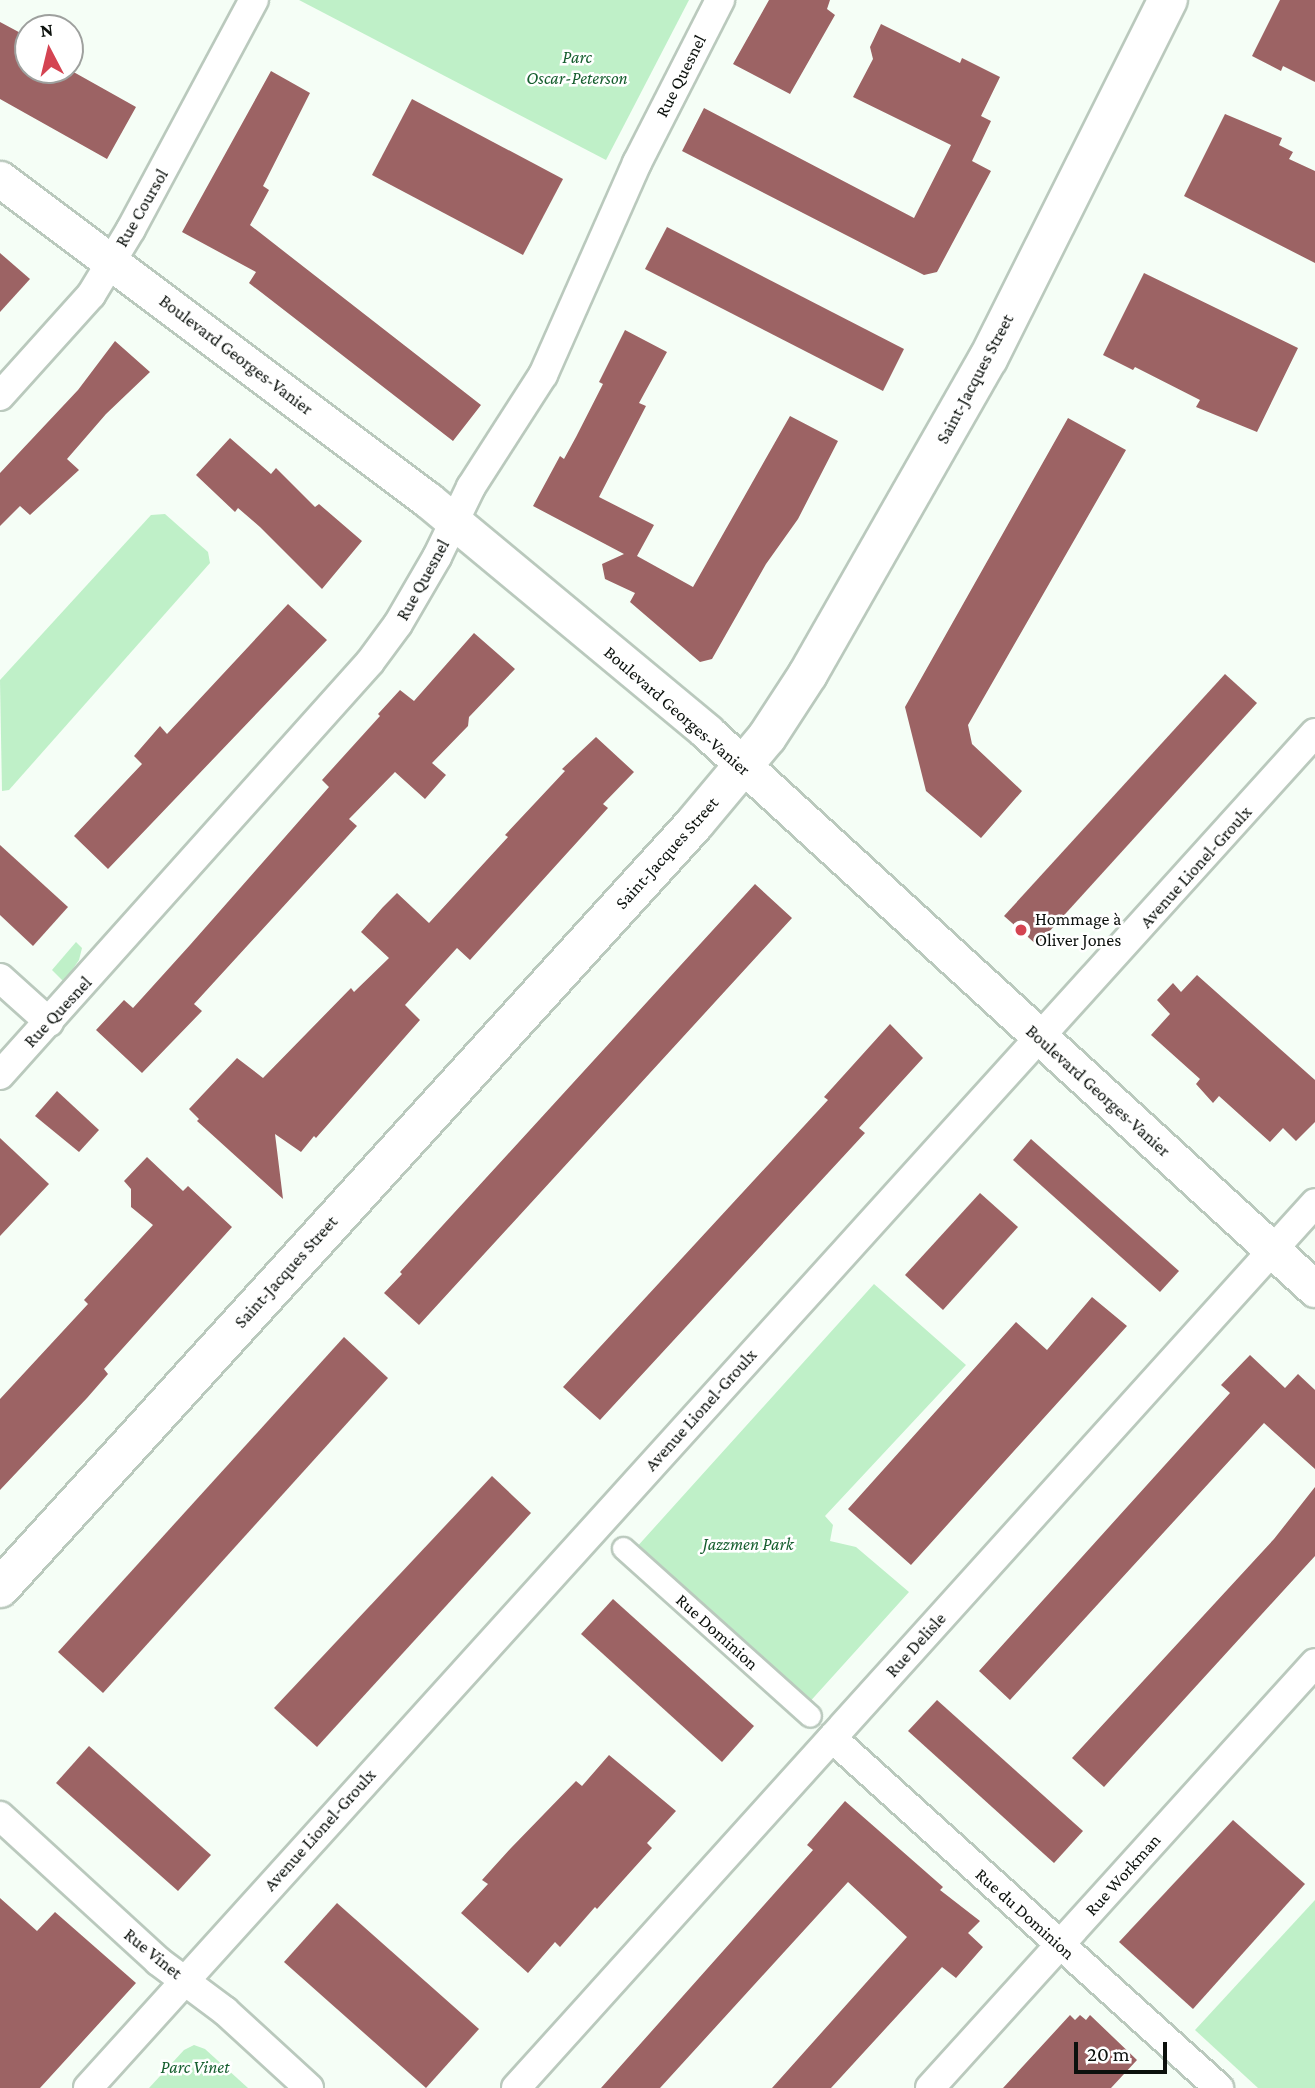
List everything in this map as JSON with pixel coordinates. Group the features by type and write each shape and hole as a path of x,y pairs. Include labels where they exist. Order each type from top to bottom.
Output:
{"main road":[{"name":"Saint-Jacques Street","path":"0,1588 743,767 772,730 808,674 988,359 1168,0"}],"street":[{"name":"Rue Coursol","path":"0,396 87,300 111,262 254,0"},
{"name":"Rue Quesnel","path":"0,1075 370,662 398,624 471,487 543,375 637,163 720,0"},
{"name":"Boulevard Georges-Vanier","path":"0,179 454,521 707,733 1315,1289"},
{"name":"Avenue Lionel-Groulx","path":"88,2088 1315,733"},
{"path":"0,978 49,1021"},
{"name":"Rue Delisle","path":"516,2088 1315,1203"},
{"name":"Rue Dominion","path":"623,1548 810,1716"},
{"name":"Rue Workman","path":"930,2088 1315,1662"},
{"name":"Rue du Dominion","path":"832,1738 1219,2088"},
{"name":"Rue Vinet","path":"0,1816 158,1961 225,2011 309,2088"}],"green space":[{"name":"Parc Oscar-Peterson","path":"299,0 689,0 606,160"},
{"path":"165,514 208,552 210,563 9,790 2,791 0,680 151,515"},
{"path":"76,942 82,948 79,960 64,982 52,970"},
{"name":"Jazzmen Park","path":"874,1284 966,1365 825,1516 833,1525 830,1541 856,1547 909,1592 806,1706 635,1549"},
{"path":"1315,1900 1315,2088 1258,2088 1195,2030"},
{"name":"Parc Vinet","path":"194,2045 205,2049 248,2088 149,2088 184,2050"}],"building":[{"path":"769,0 830,0 827,9 835,15 790,94 733,64"},
{"path":"1280,0 1315,0 1315,82 1283,66 1281,71 1252,56"},
{"path":"0,22 14,30 14,84 84,84 84,78 136,107 107,159 0,99"},
{"path":"881,24 960,63 962,58 1000,77 981,116 991,121 972,161 991,171 937,272 924,275 682,151 704,108 914,218 951,145 853,97 873,59 870,47"},
{"path":"271,71 310,93 263,186 269,190 250,225 481,405 453,441 249,283 256,272 182,232"},
{"path":"412,99 563,179 523,255 372,175"},
{"path":"1225,114 1282,138 1279,145 1293,152 1289,159 1315,171 1315,263 1184,196"},
{"path":"667,227 904,349 883,391 645,269"},
{"path":"0,253 30,279 0,312"},
{"path":"1144,273 1298,348 1257,432 1196,407 1200,400 1135,367 1133,370 1103,355"},
{"path":"625,330 667,352 639,403 646,406 599,497 654,525 637,556 693,587 790,416 838,441 798,519 766,564 712,659 700,662 630,602 635,593 605,579 602,564 624,554 533,506 560,456 564,459 576,437 603,384 599,382"},
{"path":"115,341 150,372 106,414 67,459 79,470 30,515 20,506 0,526 0,473 78,390"},
{"path":"1068,418 1126,450 968,725 972,744 1022,791 981,838 926,791 905,707"},
{"path":"230,438 271,474 276,468 315,507 319,504 362,541 322,589 260,527 238,508 235,512 196,475"},
{"path":"288,604 327,640 108,869 74,836 142,764 134,756 160,726 167,734"},
{"path":"474,633 515,669 469,717 468,726 432,763 446,775 425,799 395,772 349,819 357,826 194,1004 202,1011 142,1073 96,1030 124,1000 133,1008 190,945 329,787 322,780 400,690 414,701"},
{"path":"1225,674 1257,703 1037,945 1004,916"},
{"path":"596,737 634,772 603,804 608,808 470,960 457,948 405,1005 420,1020 316,1138 314,1136 301,1152 275,1134 283,1199 197,1121 199,1119 189,1109 237,1058 263,1078 351,988 354,992 389,958 361,932 383,907 397,893 429,923 565,771 562,769"},
{"path":"0,845 68,907 33,946 0,915"},
{"path":"755,884 792,918 419,1325 384,1293 402,1274 400,1272"},
{"path":"1197,975 1315,1080 1315,1122 1296,1141 1283,1128 1270,1142 1219,1096 1213,1103 1196,1084 1200,1079 1151,1035 1170,1014 1157,1000 1173,983 1181,992"},
{"path":"890,1024 923,1058 859,1128 865,1133 600,1420 563,1387 828,1100 824,1097"},
{"path":"57,1091 99,1130 79,1152 35,1116"},
{"path":"0,1138 49,1184 0,1236"},
{"path":"1031,1139 1179,1271 1160,1292 1013,1160"},
{"path":"147,1157 183,1191 188,1186 232,1227 104,1369 108,1374 87,1398 0,1490 0,1399 88,1304 84,1300 153,1225 131,1207 131,1189 124,1181"},
{"path":"980,1193 1018,1227 943,1310 905,1275"},
{"path":"1092,1297 1127,1326 911,1565 848,1509 1016,1322 1047,1350"},
{"path":"344,1337 388,1378 103,1693 58,1652"},
{"path":"1250,1355 1285,1388 1298,1374 1315,1390 1315,1469 1264,1423 1010,1700 979,1671 1230,1393 1221,1385"},
{"path":"492,1476 531,1513 317,1747 274,1708"},
{"path":"1315,1487 1315,1556 1104,1787 1072,1758 1274,1539"},
{"path":"613,1599 754,1726 722,1762 581,1634"},
{"path":"937,1700 1083,1831 1054,1863 908,1731"},
{"path":"89,1746 211,1855 178,1891 56,1783"},
{"path":"609,1755 676,1811 647,1843 652,1848 597,1909 595,1907 560,1947 555,1942 528,1973 461,1913 488,1884 482,1880 511,1848 576,1781 582,1786"},
{"path":"845,1801 943,1887 940,1890 980,1921 968,1933 983,1947 956,1978 942,1967 831,2088 772,2088 907,1937 848,1882 660,2088 601,2088 813,1850 807,1845"},
{"path":"1233,1820 1305,1884 1193,2009 1119,1942"},
{"path":"0,1898 37,1931 55,1912 136,1983 40,2088 0,2088"},
{"path":"337,1903 479,2029 426,2088 284,1962"},
{"path":"1070,2015 1075,2020 1080,2015 1086,2020 1090,2015 1137,2060 1111,2088 1003,2088"}],"place":[{"name":"Hommage à Oliver Jones","path":"1021,930"}]}
